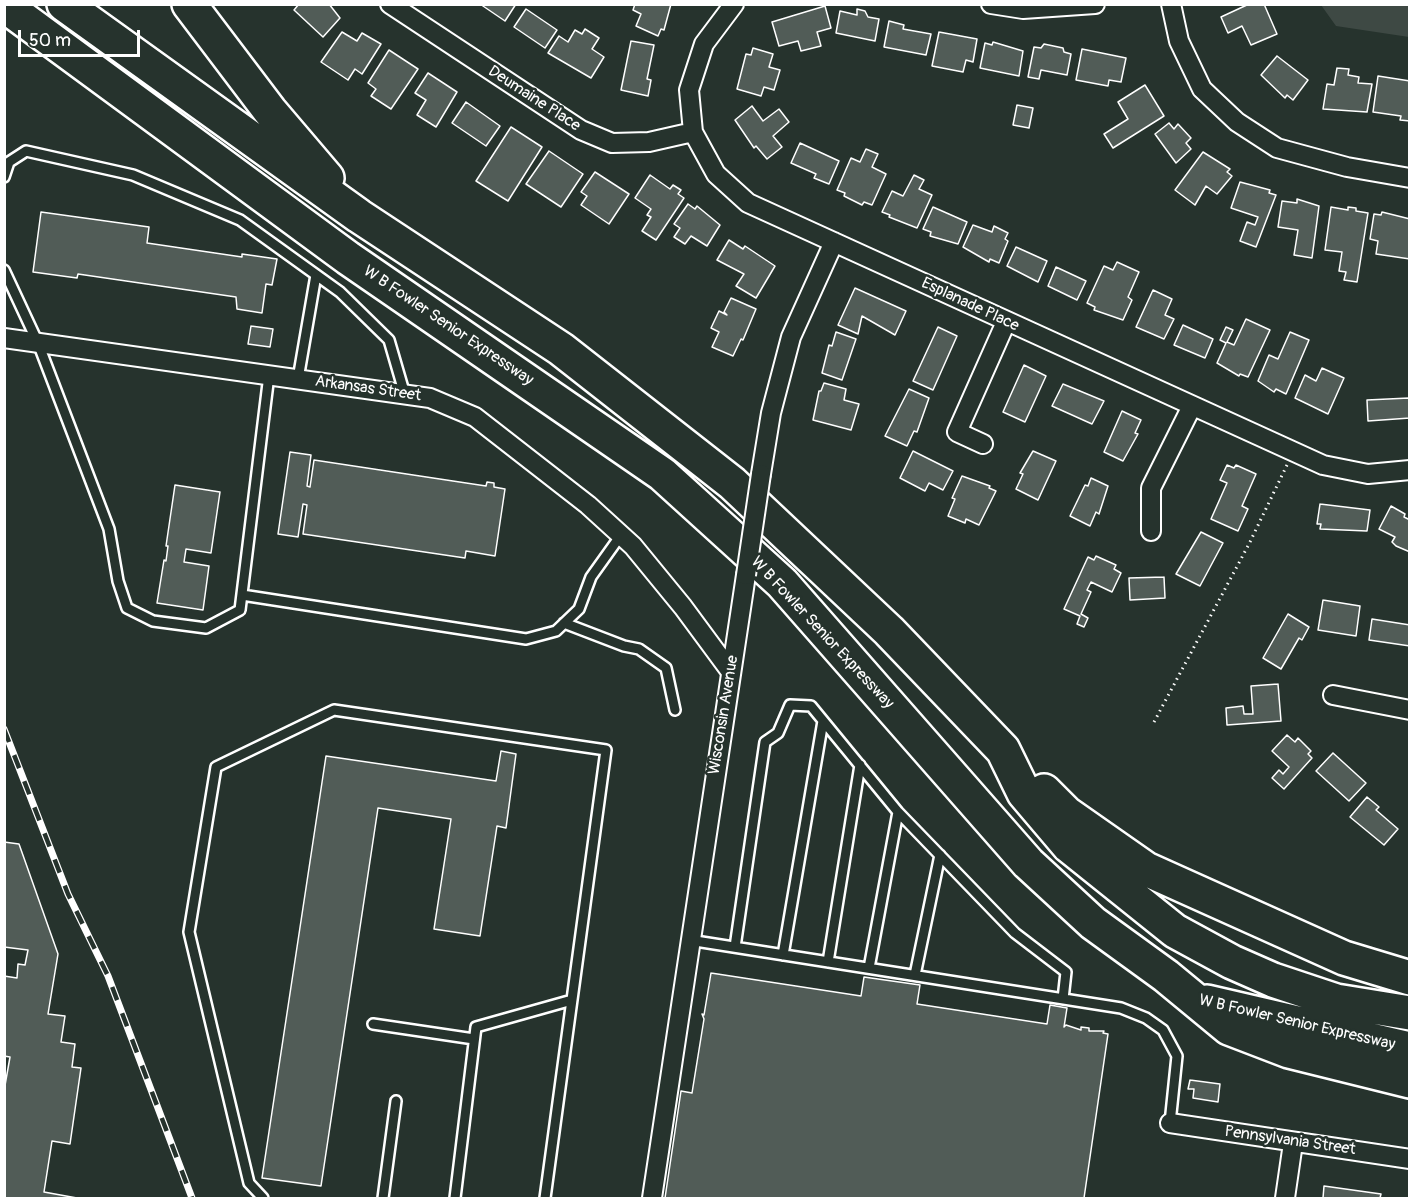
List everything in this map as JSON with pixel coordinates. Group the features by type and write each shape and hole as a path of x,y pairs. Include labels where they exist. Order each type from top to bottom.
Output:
{"highway":[{"name":"W B Fowler Senior Expressway","path":"64,4 359,216 561,349 732,483 889,631 1003,750 1024,793 1069,846 1175,931 1232,962 1273,980 1336,1001 1410,1013"},
{"path":"189,4 270,111 359,216"},
{"name":"W B Fowler Senior Expressway","path":"4,5 348,258 662,474 782,583 1028,863 1093,924 1166,976 1190,998 1410,1050"},
{"path":"1003,750 1066,813 1146,869 1344,958 1410,978"},
{"path":"1190,998 1229,1028 1279,1047 1410,1081"}],"street":[{"name":"Deumaine Place","path":"390,4 581,130 612,143 649,142 693,132"},
{"name":"Esplanade Place","path":"734,4 704,44 689,90 693,132 716,174 748,203 1323,465 1368,474 1410,470"},
{"path":"991,4 1023,9 1095,4"},
{"path":"1171,4 1179,41 1202,89 1237,122 1277,148 1347,167 1410,178"},
{"name":"Wisconsin Avenue","path":"652,1198 689,940 771,413 791,337 834,242"},
{"path":"983,444 957,432 1006,322"},
{"name":"Arkansas Street","path":"4,338 430,398 474,417 588,505 621,535 684,607 731,672"},
{"path":"1151,531 1151,488 1191,406"},
{"path":"1333,695 1410,710"},
{"name":"Pennsylvania Street","path":"1170,1123 1410,1159"},
{"path":"1285,1198 1293,1143"}],"lane":[{"path":"4,177 9,162 26,151 133,175 240,220 340,292 388,340 405,395"},
{"path":"4,270 38,343 110,529 118,581 127,608 153,621 206,628 240,610 269,375"},
{"path":"298,379 316,275"},
{"path":"242,595 526,639 556,631 579,609 591,577 621,535"},
{"path":"564,624 624,646 639,649 666,668 675,710"},
{"path":"735,947 765,742 778,733 790,705 811,706 898,812 1015,933 1066,972 1063,999"},
{"path":"263,1198 249,1183 189,932 216,767 334,710 606,750 545,1198"},
{"path":"783,955 823,721"},
{"path":"828,962 860,765"},
{"path":"869,968 898,812"},
{"path":"915,975 940,855"},
{"path":"689,940 1121,1008 1146,1018 1163,1030 1177,1056 1170,1123"},
{"path":"455,1198 476,1027 572,1000"},
{"path":"373,1024 474,1039"},
{"path":"383,1198 396,1101"}],"path":[{"path":"1154,722 1249,544 1294,451"}],"shaded area":[{"path":"1321,5 1409,5 1409,37 1336,26"}],"building":[{"path":"299,4 329,4 340,18 323,37 294,10"},
{"path":"480,4 516,4 505,21"},
{"path":"635,4 671,4 664,30 661,29 658,36 636,26 641,14 633,10"},
{"path":"1249,4 1264,4 1277,34 1251,45 1242,26 1228,33 1221,17"},
{"path":"825,6 831,28 817,32 821,46 801,51 798,41 779,46 772,22"},
{"path":"526,9 557,30 545,48 514,27"},
{"path":"857,9 865,11 868,17 879,19 875,41 836,33 840,11 857,15"},
{"path":"889,21 904,25 903,29 931,34 926,55 884,47"},
{"path":"585,29 599,38 592,49 604,57 591,78 548,53 559,36 568,42 575,30 582,34"},
{"path":"342,32 357,41 362,33 381,44 362,74 355,69 348,80 321,62"},
{"path":"939,32 977,39 973,62 966,60 963,72 932,66"},
{"path":"631,41 654,45 647,79 651,80 648,96 621,90"},
{"path":"993,42 1023,51 1019,76 980,68 985,43 992,45"},
{"path":"1044,44 1063,48 1064,52 1071,54 1067,75 1041,70 1039,79 1028,77 1034,47 1041,48"},
{"path":"753,48 773,54 769,67 780,70 774,90 764,87 761,96 737,89 746,54 751,55"},
{"path":"1082,49 1126,58 1121,82 1109,80 1108,86 1076,80"},
{"path":"389,50 418,69 391,109 371,96 376,89 368,83"},
{"path":"1277,56 1308,80 1293,100 1287,95 1285,98 1261,75"},
{"path":"1337,68 1349,69 1348,75 1359,77 1358,83 1372,84 1367,112 1323,109 1327,84 1334,85"},
{"path":"428,73 457,92 436,127 417,115 426,100 415,93"},
{"path":"1378,76 1410,81 1410,121 1400,120 1401,116 1373,112"},
{"path":"1145,85 1164,116 1113,148 1104,134 1128,119 1118,102"},
{"path":"466,102 500,126 486,146 452,123"},
{"path":"1017,105 1033,108 1029,128 1013,125"},
{"path":"752,106 763,121 779,109 789,122 773,136 782,147 767,159 756,146 754,148 735,120"},
{"path":"1169,123 1174,129 1178,124 1191,138 1186,143 1191,149 1176,163 1155,134"},
{"path":"511,127 542,147 508,201 476,181"},
{"path":"800,143 839,161 829,184 814,178 816,174 791,163"},
{"path":"866,149 878,154 872,167 886,174 872,205 864,202 862,205 837,190 851,158 860,162"},
{"path":"549,151 583,174 561,207 526,184"},
{"path":"1203,152 1230,169 1227,172 1232,176 1217,194 1206,186 1195,205 1175,190"},
{"path":"595,172 629,194 609,224 581,205 587,196 581,192"},
{"path":"650,175 670,189 673,185 681,190 678,194 684,198 656,240 642,231 651,217 647,215 651,209 635,198"},
{"path":"914,175 924,180 919,189 932,195 917,228 882,212 892,191 903,196"},
{"path":"1240,182 1270,190 1269,193 1276,195 1256,247 1240,241 1247,222 1255,225 1258,217 1231,208"},
{"path":"1297,199 1319,206 1312,258 1294,255 1298,230 1278,227 1282,201 1297,203"},
{"path":"688,204 695,209 697,206 720,225 707,246 691,236 685,244 674,237 680,228 674,224"},
{"path":"933,207 967,222 958,244 930,236 931,232 923,229"},
{"path":"1331,207 1348,210 1348,207 1356,208 1356,211 1368,213 1357,282 1344,280 1346,272 1339,271 1342,252 1325,250"},
{"path":"41,212 149,227 147,243 242,257 242,254 277,259 272,285 266,284 262,313 237,309 236,297 78,274 77,278 33,272"},
{"path":"1382,212 1410,219 1410,259 1376,254 1378,241 1370,239 1374,214 1381,215"},
{"path":"973,225 992,232 994,226 1008,233 1005,239 1008,241 999,263 990,259 989,262 963,247"},
{"path":"729,240 743,249 745,246 775,266 756,298 736,286 744,274 717,260"},
{"path":"1016,247 1047,261 1038,282 1007,266"},
{"path":"1117,262 1139,272 1128,297 1132,300 1123,320 1094,310 1095,307 1087,303 1104,266 1113,270"},
{"path":"1056,267 1086,281 1077,300 1048,286"},
{"path":"855,288 906,311 895,335 862,316 858,334 838,325"},
{"path":"1153,290 1172,299 1165,315 1174,319 1164,339 1136,327"},
{"path":"731,298 756,309 743,340 741,339 733,356 712,347 719,332 711,328 719,311 727,315 724,312"},
{"path":"1246,319 1270,330 1248,377 1240,374 1239,376 1217,363 1226,343 1220,340 1226,327 1233,330 1227,342 1234,345"},
{"path":"1183,325 1213,339 1205,358 1174,345"},
{"path":"251,326 273,329 270,347 248,344"},
{"path":"938,327 957,336 933,390 913,381"},
{"path":"836,332 856,339 842,380 822,373 829,345 832,346"},
{"path":"1290,332 1309,340 1286,394 1276,389 1274,392 1258,381 1269,355 1278,359"},
{"path":"1024,365 1046,376 1025,422 1003,412"},
{"path":"1322,368 1344,378 1328,414 1295,398 1305,375 1316,381"},
{"path":"824,383 846,389 844,400 859,404 851,430 813,420 819,391"},
{"path":"1063,384 1104,401 1092,424 1052,406"},
{"path":"909,389 929,398 917,432 914,431 907,446 885,436"},
{"path":"1409,398 1410,418 1368,421 1367,400"},
{"path":"1122,411 1141,420 1135,433 1138,434 1123,461 1104,452"},
{"path":"913,451 953,471 943,490 929,483 925,491 900,478"},
{"path":"1033,451 1056,461 1038,500 1016,489 1023,474 1020,473"},
{"path":"290,452 311,455 307,486 310,487 314,460 486,486 487,482 494,483 494,487 505,489 495,556 466,551 465,558 303,534 307,505 303,504 298,537 278,534"},
{"path":"1227,465 1234,468 1236,465 1256,474 1242,506 1248,509 1238,531 1211,519 1227,483 1220,480"},
{"path":"962,476 990,486 989,488 996,491 979,525 966,519 965,523 948,516 955,499 952,498"},
{"path":"1091,478 1108,486 1099,514 1096,512 1090,526 1070,516 1085,485 1088,486"},
{"path":"175,485 220,492 211,553 186,549 184,562 209,566 203,610 157,603 164,560 166,561"},
{"path":"1320,504 1370,510 1367,531 1320,529 1321,524 1317,524"},
{"path":"1391,506 1405,514 1404,517 1410,520 1410,552 1396,546 1392,542 1395,537 1379,529"},
{"path":"1201,532 1223,543 1200,586 1176,574"},
{"path":"1096,556 1116,565 1114,569 1121,573 1112,592 1091,582 1087,590 1091,592 1081,614 1088,618 1084,627 1077,624 1080,616 1064,609 1088,557 1094,560"},
{"path":"1164,577 1165,598 1130,600 1129,578"},
{"path":"1323,600 1360,606 1356,636 1318,630"},
{"path":"1288,614 1309,627 1302,640 1299,638 1281,669 1263,658"},
{"path":"1372,619 1410,625 1410,646 1369,640"},
{"path":"1278,684 1281,721 1227,725 1226,708 1243,706 1244,714 1253,714 1251,686"},
{"path":"1287,735 1295,742 1298,738 1311,751 1308,754 1312,758 1284,789 1272,778 1279,770 1283,774 1289,767 1272,751"},
{"path":"501,751 516,754 506,828 497,826 480,936 434,929 451,819 378,808 321,1186 262,1178 326,756 496,781"},
{"path":"1333,753 1366,783 1349,801 1316,771"},
{"path":"1367,797 1379,807 1376,810 1398,829 1384,845 1350,817"},
{"path":"4,842 19,844 58,954 48,1014 65,1016 61,1042 75,1044 72,1067 81,1068 70,1144 52,1141 44,1192 77,1198 4,1198 4,1091 10,1057 4,1056 4,976 17,978 18,964 25,965 28,950 4,947"},
{"path":"711,973 861,996 864,977 920,985 917,1004 1047,1024 1050,1005 1067,1008 1064,1027 1066,1025 1081,1030 1081,1027 1089,1028 1089,1031 1104,1031 1103,1033 1108,1034 1084,1198 665,1198 681,1091 692,1093 704,1019 702,1014 704,1015"},
{"path":"1190,1080 1220,1084 1218,1102 1193,1098 1194,1089 1188,1089"},
{"path":"1324,1186 1381,1194 1380,1198 1323,1198"}],"railway":[{"path":"4,729 68,894 108,976 192,1198"}]}
